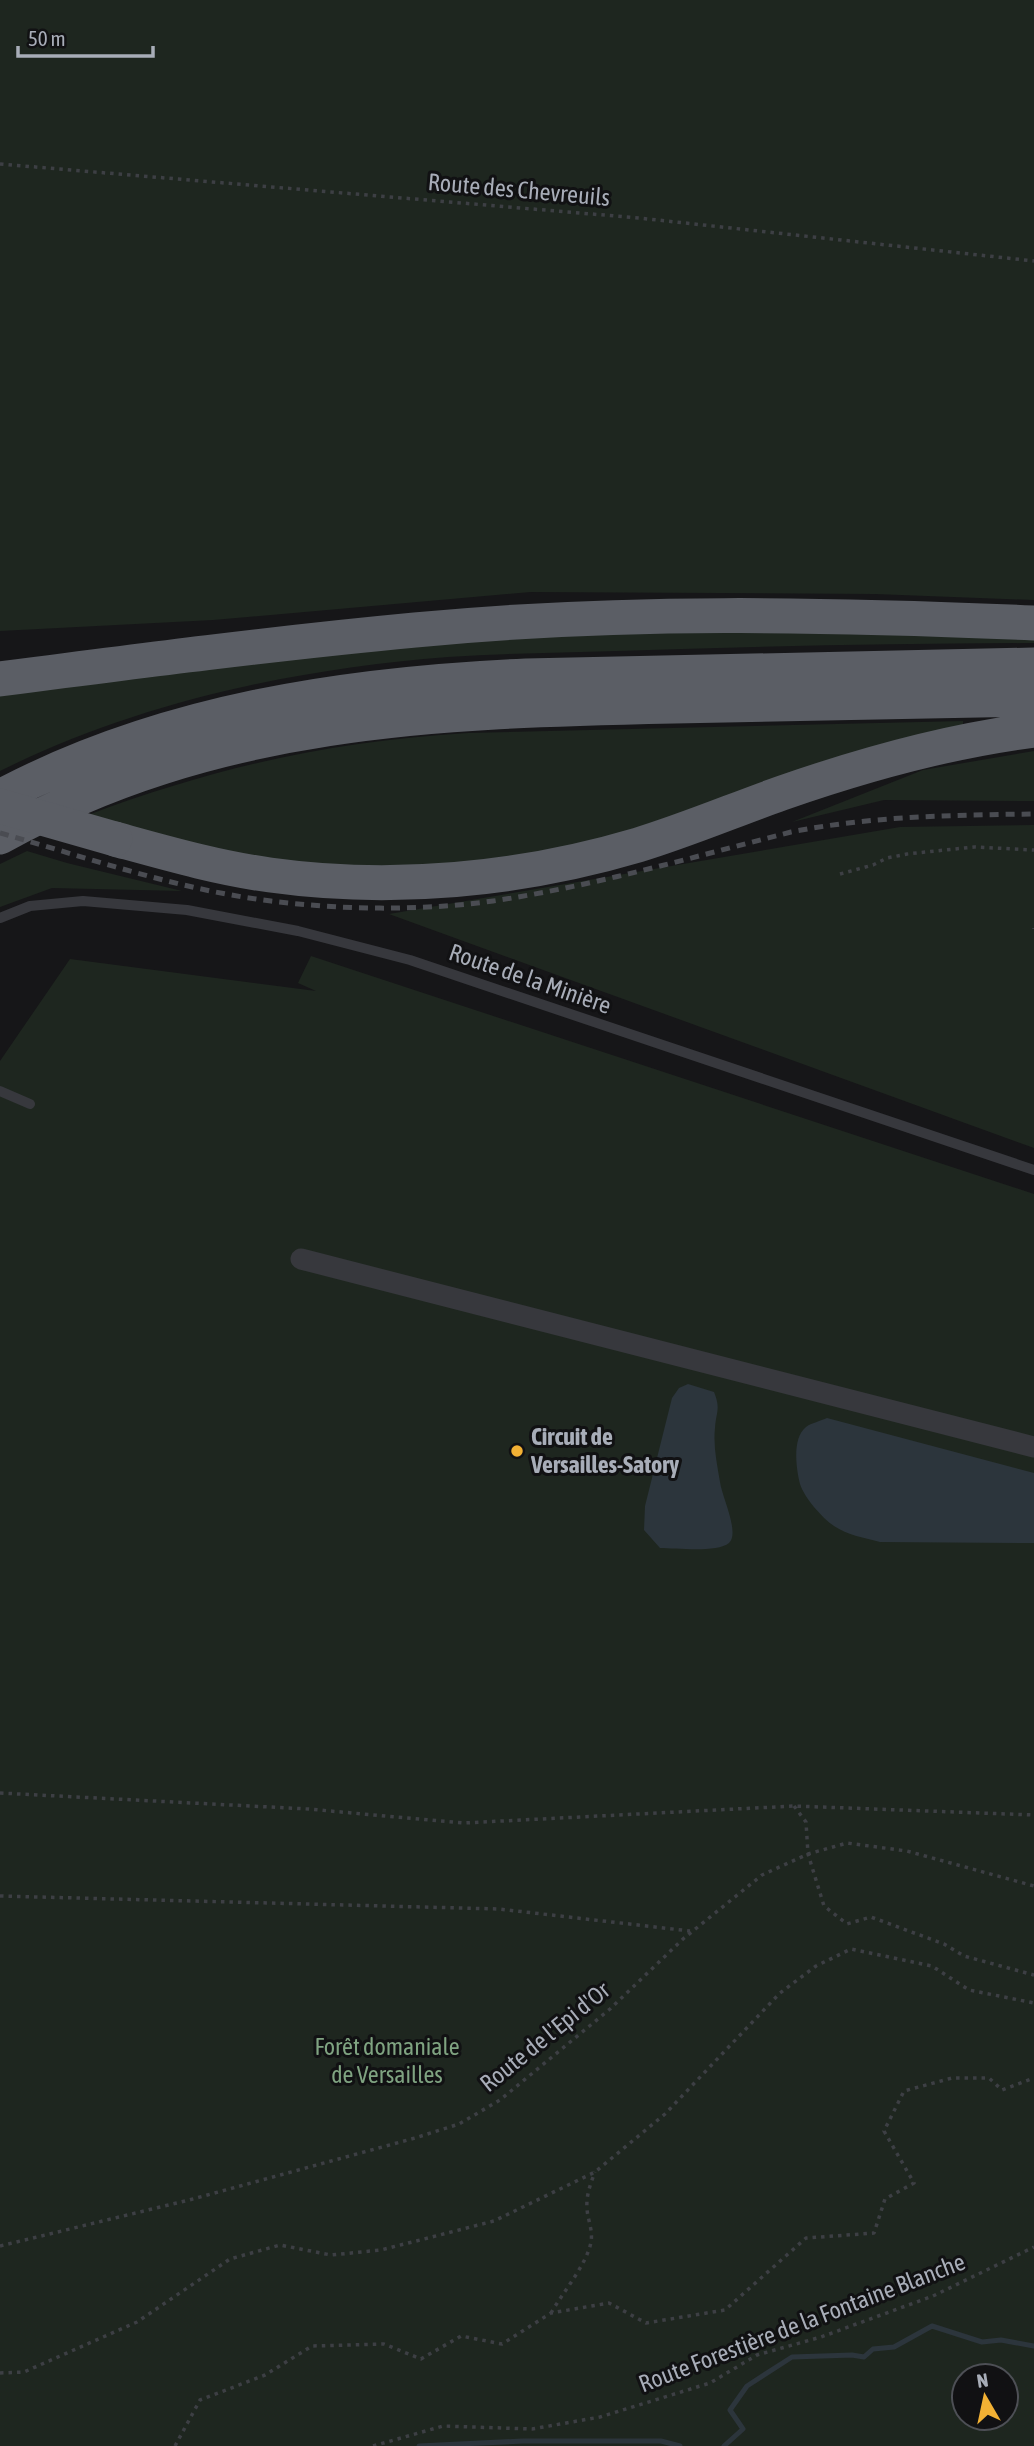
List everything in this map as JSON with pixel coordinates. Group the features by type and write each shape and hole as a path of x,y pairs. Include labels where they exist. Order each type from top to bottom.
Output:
{"highway":[{"path":"0,679 416,629 573,620 725,615 1034,623"},
{"path":"0,797 70,764 142,738 277,702 354,690 443,680 526,676 1034,665"},
{"path":"0,837 83,796 167,766 282,735 357,723 442,714 533,709 1034,699"},
{"path":"0,806 218,865 298,878 392,883 485,876 569,862 638,845 881,761 932,748 1034,730"}],"street":[{"path":"301,1259 1034,1447"}],"lane":[{"name":"Route de la Minière","path":"0,918 30,906 83,901 187,910 298,930 410,960 1034,1170"},
{"path":"0,1091 30,1104"}],"path":[{"name":"Route des Chevreuils","path":"0,164 639,218 1034,261"},
{"path":"840,874 906,854 974,847 1034,850"},
{"path":"0,1793 309,1809 463,1823 794,1806 1034,1815"},
{"path":"794,1806 806,1822 808,1854 824,1906 847,1924 871,1917 944,1944 964,1956 1034,1975"},
{"name":"Route de l'Epi d'Or","path":"0,2245 189,2200 459,2124 500,2100 590,2026 692,1932 762,1875 808,1854 847,1843 907,1851 1034,1886"},
{"path":"0,1896 499,1909 692,1932"},
{"path":"0,2373 24,2372 138,2322 229,2259 280,2245 331,2255 381,2250 494,2221 595,2172 665,2114 780,1993 816,1966 851,1949 932,1966 970,1990 1034,2003"},
{"path":"176,2446 200,2400 265,2375 312,2346 384,2344 421,2359 461,2336 502,2344 551,2313 609,2303 646,2323 725,2309 806,2238 874,2233 886,2199 914,2183 884,2131 904,2091 952,2078 989,2078 1002,2090 1034,2078"},
{"path":"551,2313 580,2269 591,2245 592,2230 587,2211 587,2192 595,2172"},
{"name":"Route Forestière de la Fontaine Blanche","path":"373,2446 443,2426 532,2429 612,2414 710,2383 757,2355 821,2337 933,2296 1034,2247"}],"green space":[{"path":"0,0 1034,0 1034,600 875,594 530,592 213,620 0,631"},
{"path":"604,630 1034,634 1034,643 511,654 448,657 333,670 275,680 162,708 53,747 0,771 0,693 388,644"},
{"path":"963,721 963,726 633,835 446,870 256,862 88,815 229,770 369,742 468,733"},
{"path":"1034,751 1034,801 884,800 792,822 923,770"},
{"path":"1034,825 1034,1148 389,914 900,827"},
{"path":"27,851 182,891 52,888 0,907 0,864"},
{"name":"Forêt domaniale de Versailles","path":"311,956 1034,1194 1034,2446 0,2446 0,1061 70,959 316,991 298,983"}],"shaded area":[{"path":"688,1384 714,1392 716,1398 716,1455 721,1489 732,1523 732,1538 729,1543 715,1548 660,1548 644,1530 645,1506 672,1398 679,1388"},
{"path":"827,1418 1034,1473 1034,1543 880,1542 839,1529 824,1518 809,1501 800,1484 797,1470 797,1446 802,1432 808,1426"}],"waterway":[{"path":"724,2446 743,2429 730,2410 747,2386 792,2357 864,2357 873,2349 894,2347 932,2326 982,2342 1001,2340 1034,2346"},
{"path":"419,2446 523,2441 661,2441 680,2446"}],"railway":[{"path":"0,833 134,872 237,896 326,906 410,908 531,895 821,827 912,817 1034,814"}],"place":[{"name":"Circuit de Versailles-Satory","path":"517,1451"}]}
